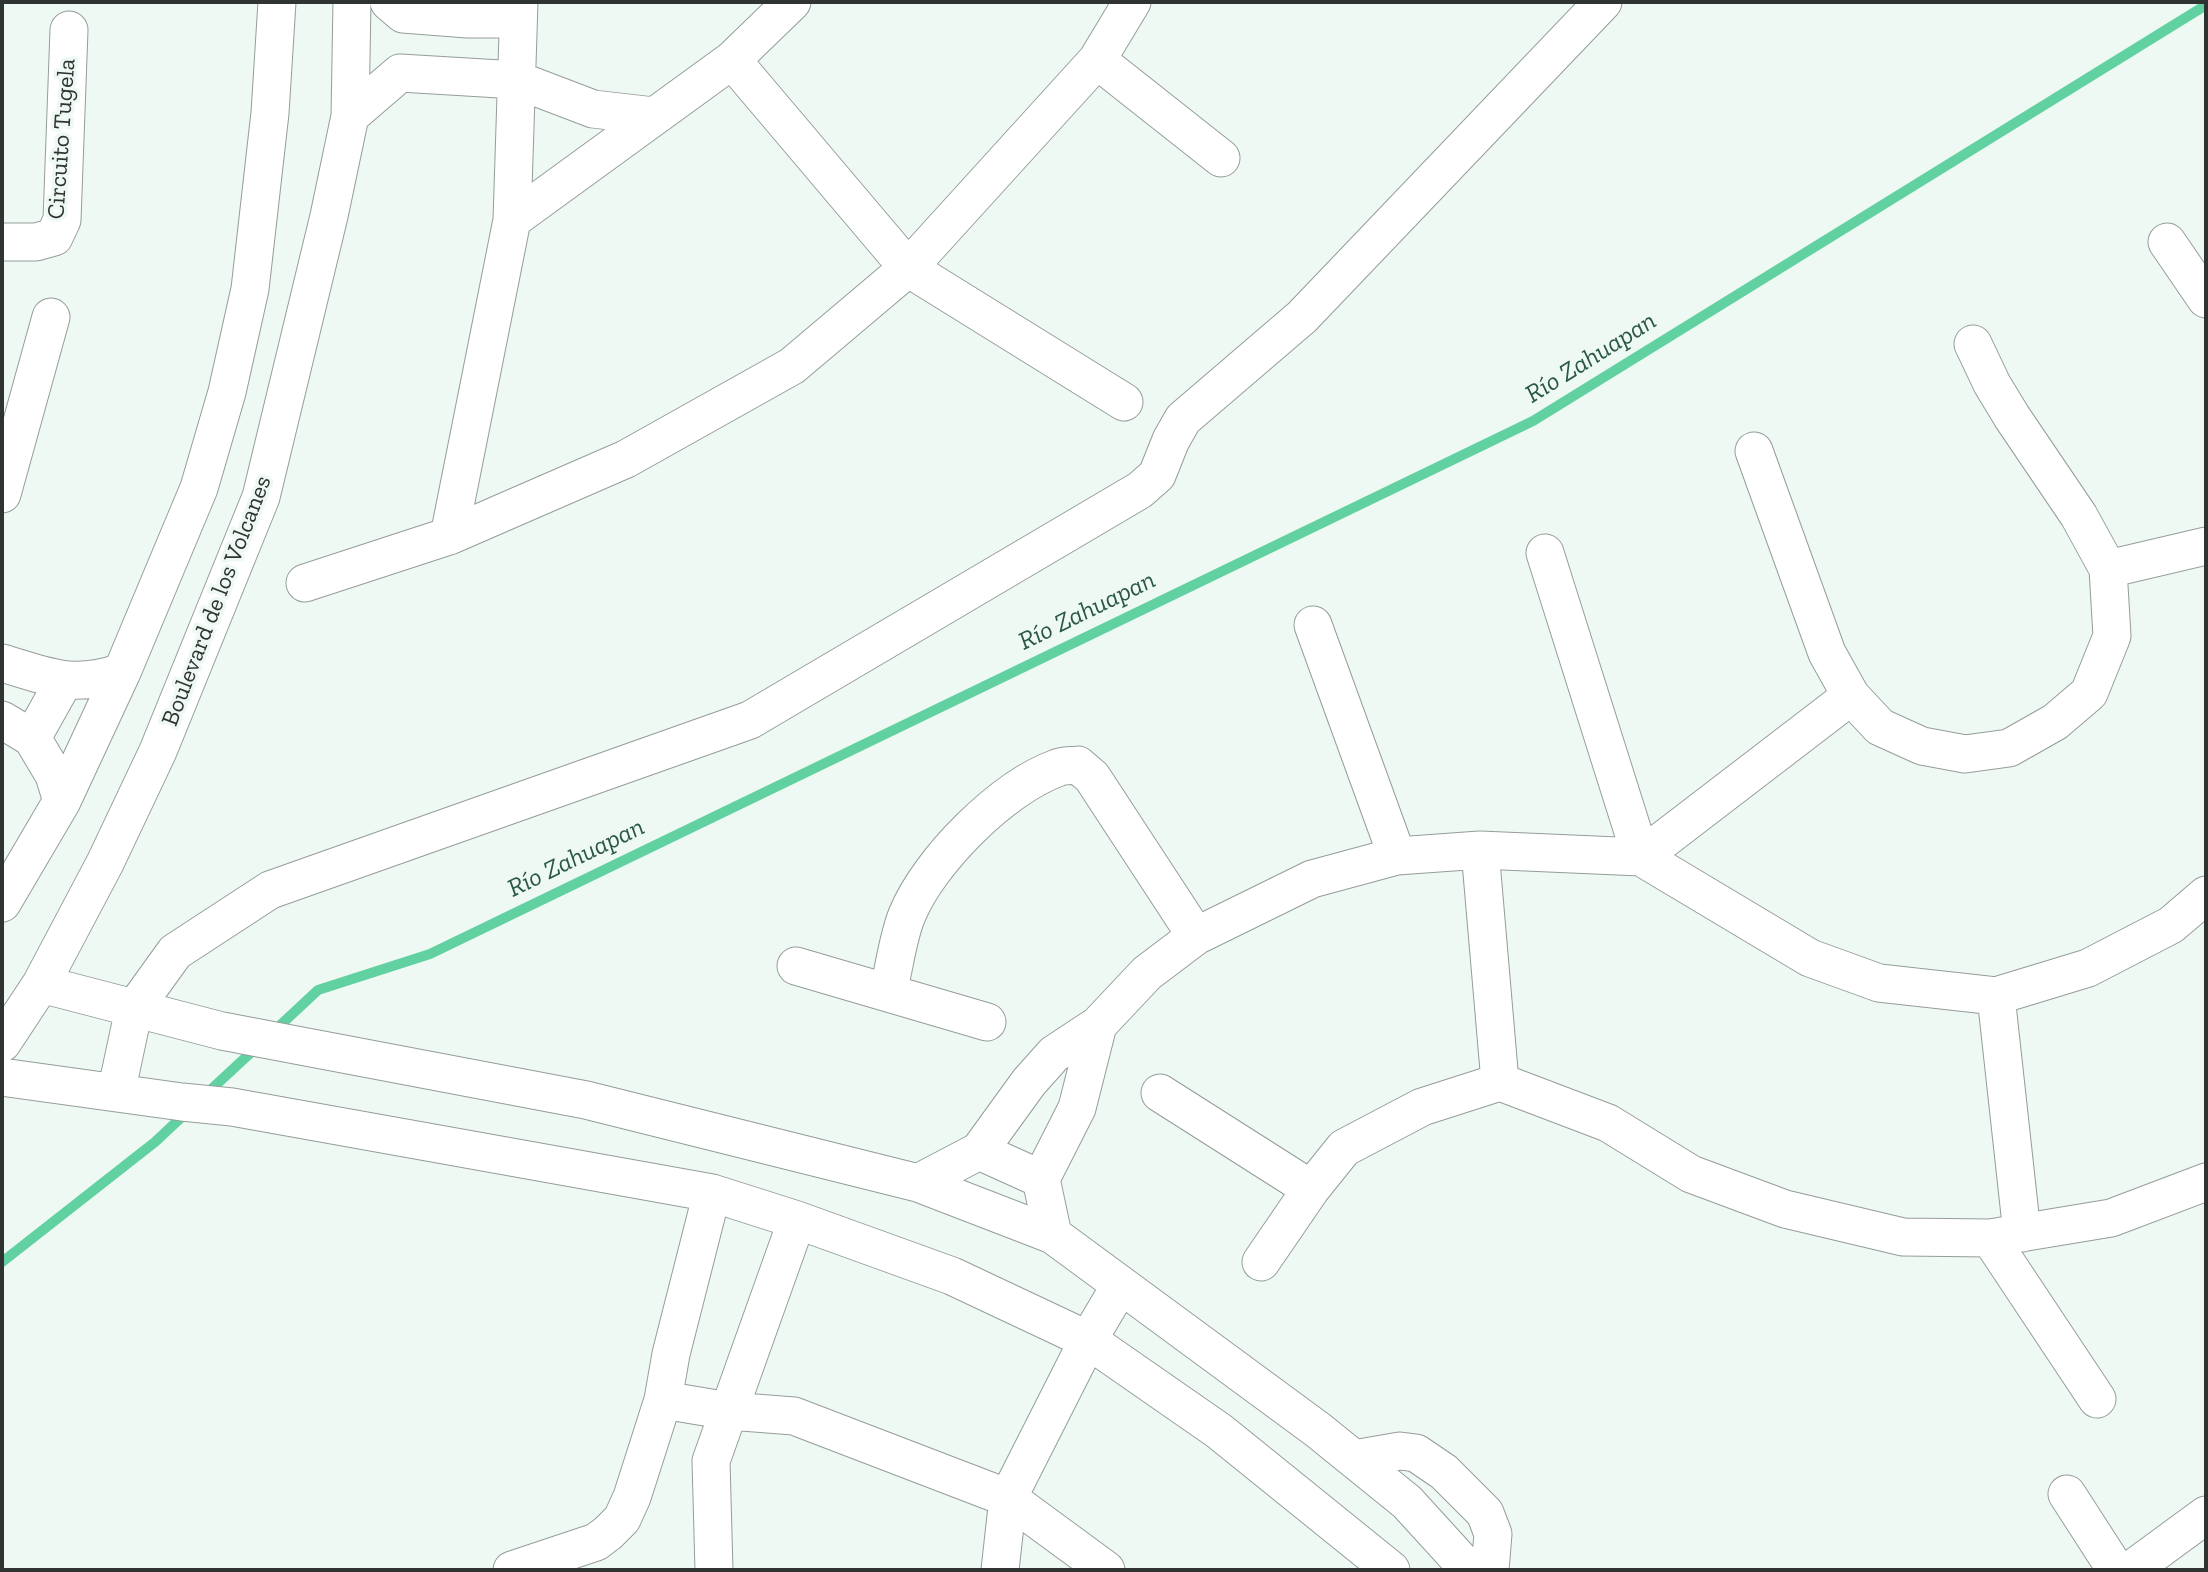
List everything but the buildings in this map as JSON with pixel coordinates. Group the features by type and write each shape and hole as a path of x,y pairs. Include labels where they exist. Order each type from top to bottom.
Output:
{"street":[{"path":"2,903 62,801 122,672 200,488 227,392 250,289 270,113 277,2"},
{"name":"Boulevard de los Volcanes","path":"2,1043 41,984 105,863 158,751 261,497 329,216 350,116 352,2"},
{"path":"512,220 732,60 792,2"},
{"path":"305,583 449,536 626,459 792,366 908,268 1097,61 1132,2"},
{"path":"116,1093 134,1009 175,952 270,890 750,720 1140,490 1157,475 1183,419 1302,317 1603,2"},
{"path":"400,73 396,8 468,19 518,11 512,220 449,536"},
{"name":"Circuito Tugela","path":"2,242 36,242 54,237 62,220 69,30"},
{"path":"732,60 908,268 1124,402"},
{"path":"1097,61 1221,158"},
{"path":"350,116 400,73 517,80 593,109 654,116"},
{"path":"2167,242 2206,299"},
{"path":"2,494 51,317"},
{"path":"1754,451 1827,653 1851,696 1880,727 1922,746 1965,754 2010,748 2055,722 2089,693 2112,636 2108,569 2079,516 1992,384 1973,344"},
{"path":"2108,569 2206,545"},
{"path":"1545,553 1641,857"},
{"path":"1313,625 1397,856"},
{"path":"2,663 64,681 103,679 122,672"},
{"path":"62,801 54,775 17,729 64,681"},
{"path":"1641,857 1851,696"},
{"path":"888,993 907,915 925,883 978,819 1013,791 1058,767 1078,765 1092,777 1196,936"},
{"path":"918,1183 979,1151 1029,1082 1054,1054 1098,1025 1147,973 1196,936 1312,879 1397,856 1480,850 1641,857 1810,958 1880,983 1996,996 2088,968 2171,925 2206,895"},
{"path":"1480,850 1500,1082"},
{"path":"796,966 987,1022"},
{"path":"41,984 222,1031 586,1100 918,1183 1053,1235 1318,1430 1406,1502 1469,1570"},
{"path":"1996,996 2006,1235 2097,1398"},
{"path":"1053,1235 1041,1179 1077,1108 1098,1025"},
{"path":"2,1077 232,1107 712,1194 797,1220 952,1276 1088,1340 1219,1431 1391,1570"},
{"path":"1261,1262 1311,1189 1345,1148 1422,1107 1500,1082 1608,1123 1692,1174 1785,1209 1903,1237 2006,1235 2111,1219 2206,1182"},
{"path":"1160,1093 1311,1189"},
{"path":"979,1151 1041,1179"},
{"path":"512,1570 601,1556 608,1533 622,1519 632,1497 663,1400 671,1354 712,1194"},
{"path":"714,1570 711,1461 797,1220"},
{"path":"1000,1570 1007,1498 1088,1340 1120,1286"},
{"path":"663,1400 729,1411 794,1416 1007,1498 1106,1570"},
{"path":"1354,1459 1400,1451 1416,1453 1444,1472 1485,1513 1493,1534 1490,1570"},
{"path":"2067,1494 2116,1570"},
{"path":"2131,1570 2206,1516"}],"waterway":[{"name":"Río Zahuapan","path":"273,1032 318,990 430,954 1533,421 2206,5"},
{"name":"Río Zahuapan","path":"204,1096 259,1045"},
{"name":"Río Zahuapan","path":"2,1262 155,1142 187,1112"}]}
